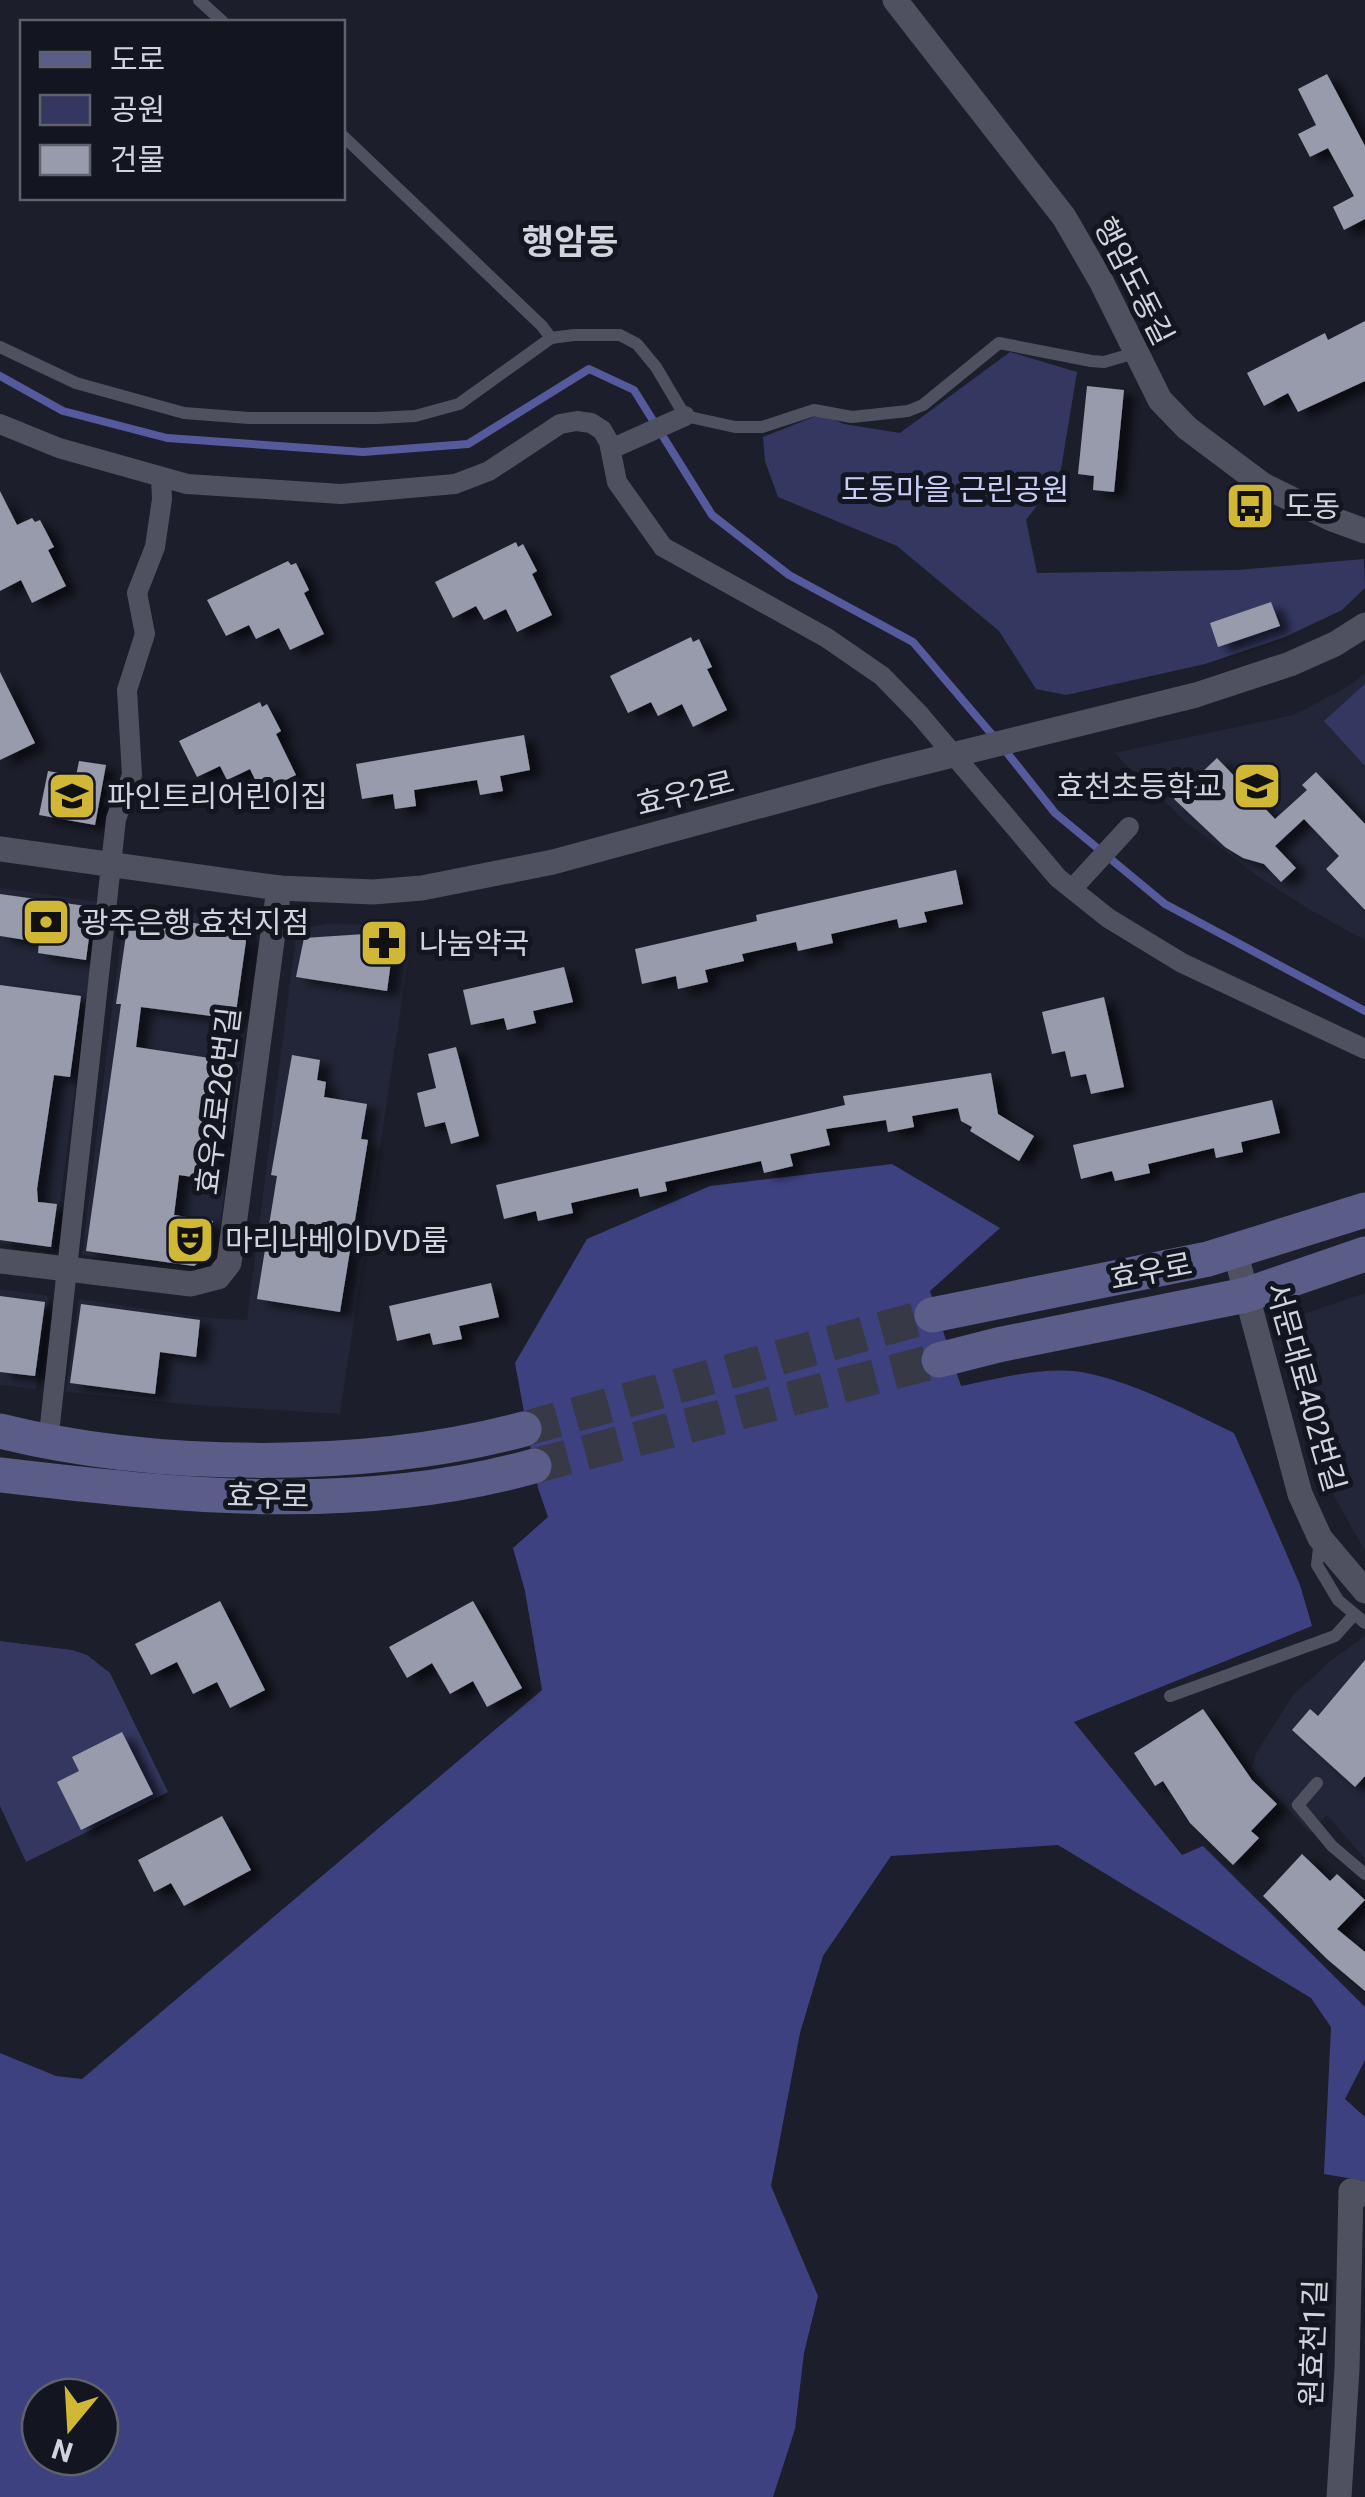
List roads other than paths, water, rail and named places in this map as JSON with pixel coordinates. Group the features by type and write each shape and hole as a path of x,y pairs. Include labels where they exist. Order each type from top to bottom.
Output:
{"main road":[{"name":"효우로","path":"932,1314 1235,1251 1365,1210"},
{"name":"효우로","path":"939,1360 1246,1294 1365,1254"},
{"name":"효우로","path":"0,1431 48,1443 186,1457 310,1458 439,1448 524,1430"},
{"name":"효우로","path":"0,1475 277,1498 451,1486 534,1466"}],"street":[{"name":"행암도동길","path":"904,5 1064,217 1101,281 1160,400 1187,428 1263,485 1365,531"},
{"path":"610,449 679,419"},
{"path":"0,424 59,448 162,478 228,487 341,494 455,484 489,471 549,430 577,420 592,423 602,430 617,482 663,547 827,638 882,676 920,714 1058,878 1078,883 1108,918 1182,963 1365,1049"},
{"path":"48,1443 116,819 132,775 128,680 142,652 145,634 137,594 156,547 162,478"},
{"name":"효우2로","path":"0,849 278,888 373,892 422,888 553,862 884,772 1196,695 1290,664 1335,644 1365,625"},
{"path":"1078,883 1125,831"},
{"name":"효우2로26번길","path":"0,1261 190,1284 218,1277 229,1262 278,888"},
{"name":"서문대로402번길","path":"1235,1251 1300,1494 1320,1538 1365,1591"},
{"name":"원효천1길","path":"1339,2497 1358,2193"}],"lane":[{"path":"199,0 221,20"},
{"path":"345,138 551,338"},
{"path":"0,347 76,383 184,413 249,418 377,418 414,416 458,404 551,338 608,334 630,338 656,367 679,419 734,427 762,427 814,410 852,418 908,411 923,404 999,343 1104,362 1135,353"},
{"name":"서문대로402번길","path":"1170,1696 1335,1636 1359,1619 1338,1600 1316,1565 1320,1538"},
{"path":"1317,1783 1298,1805 1332,1846 1365,1874"}],"waterway":[{"path":"0,376 63,411 167,438 363,452 468,444 589,369 634,390 712,515 789,575 913,642 995,738"},
{"path":"1004,749 1055,813 1165,904 1365,1011"}],"tunnel":[{"path":"524,1429 932,1315"},
{"path":"534,1466 939,1360"}],"place":[{"name":"도동","path":"1250,506"},
{"name":"효천초등학교","path":"1257,786"},
{"name":"파인트리어린이집","path":"72,796"},
{"name":"광주은행 효천지점","path":"46,922"},
{"name":"나눔약국","path":"384,943"},
{"name":"마리나베이DVD룸","path":"190,1240"}],"district":[{"name":"행암동","path":"570,242"}],"park label":[{"name":"도동마을 근린공원","path":"955,489"}]}
